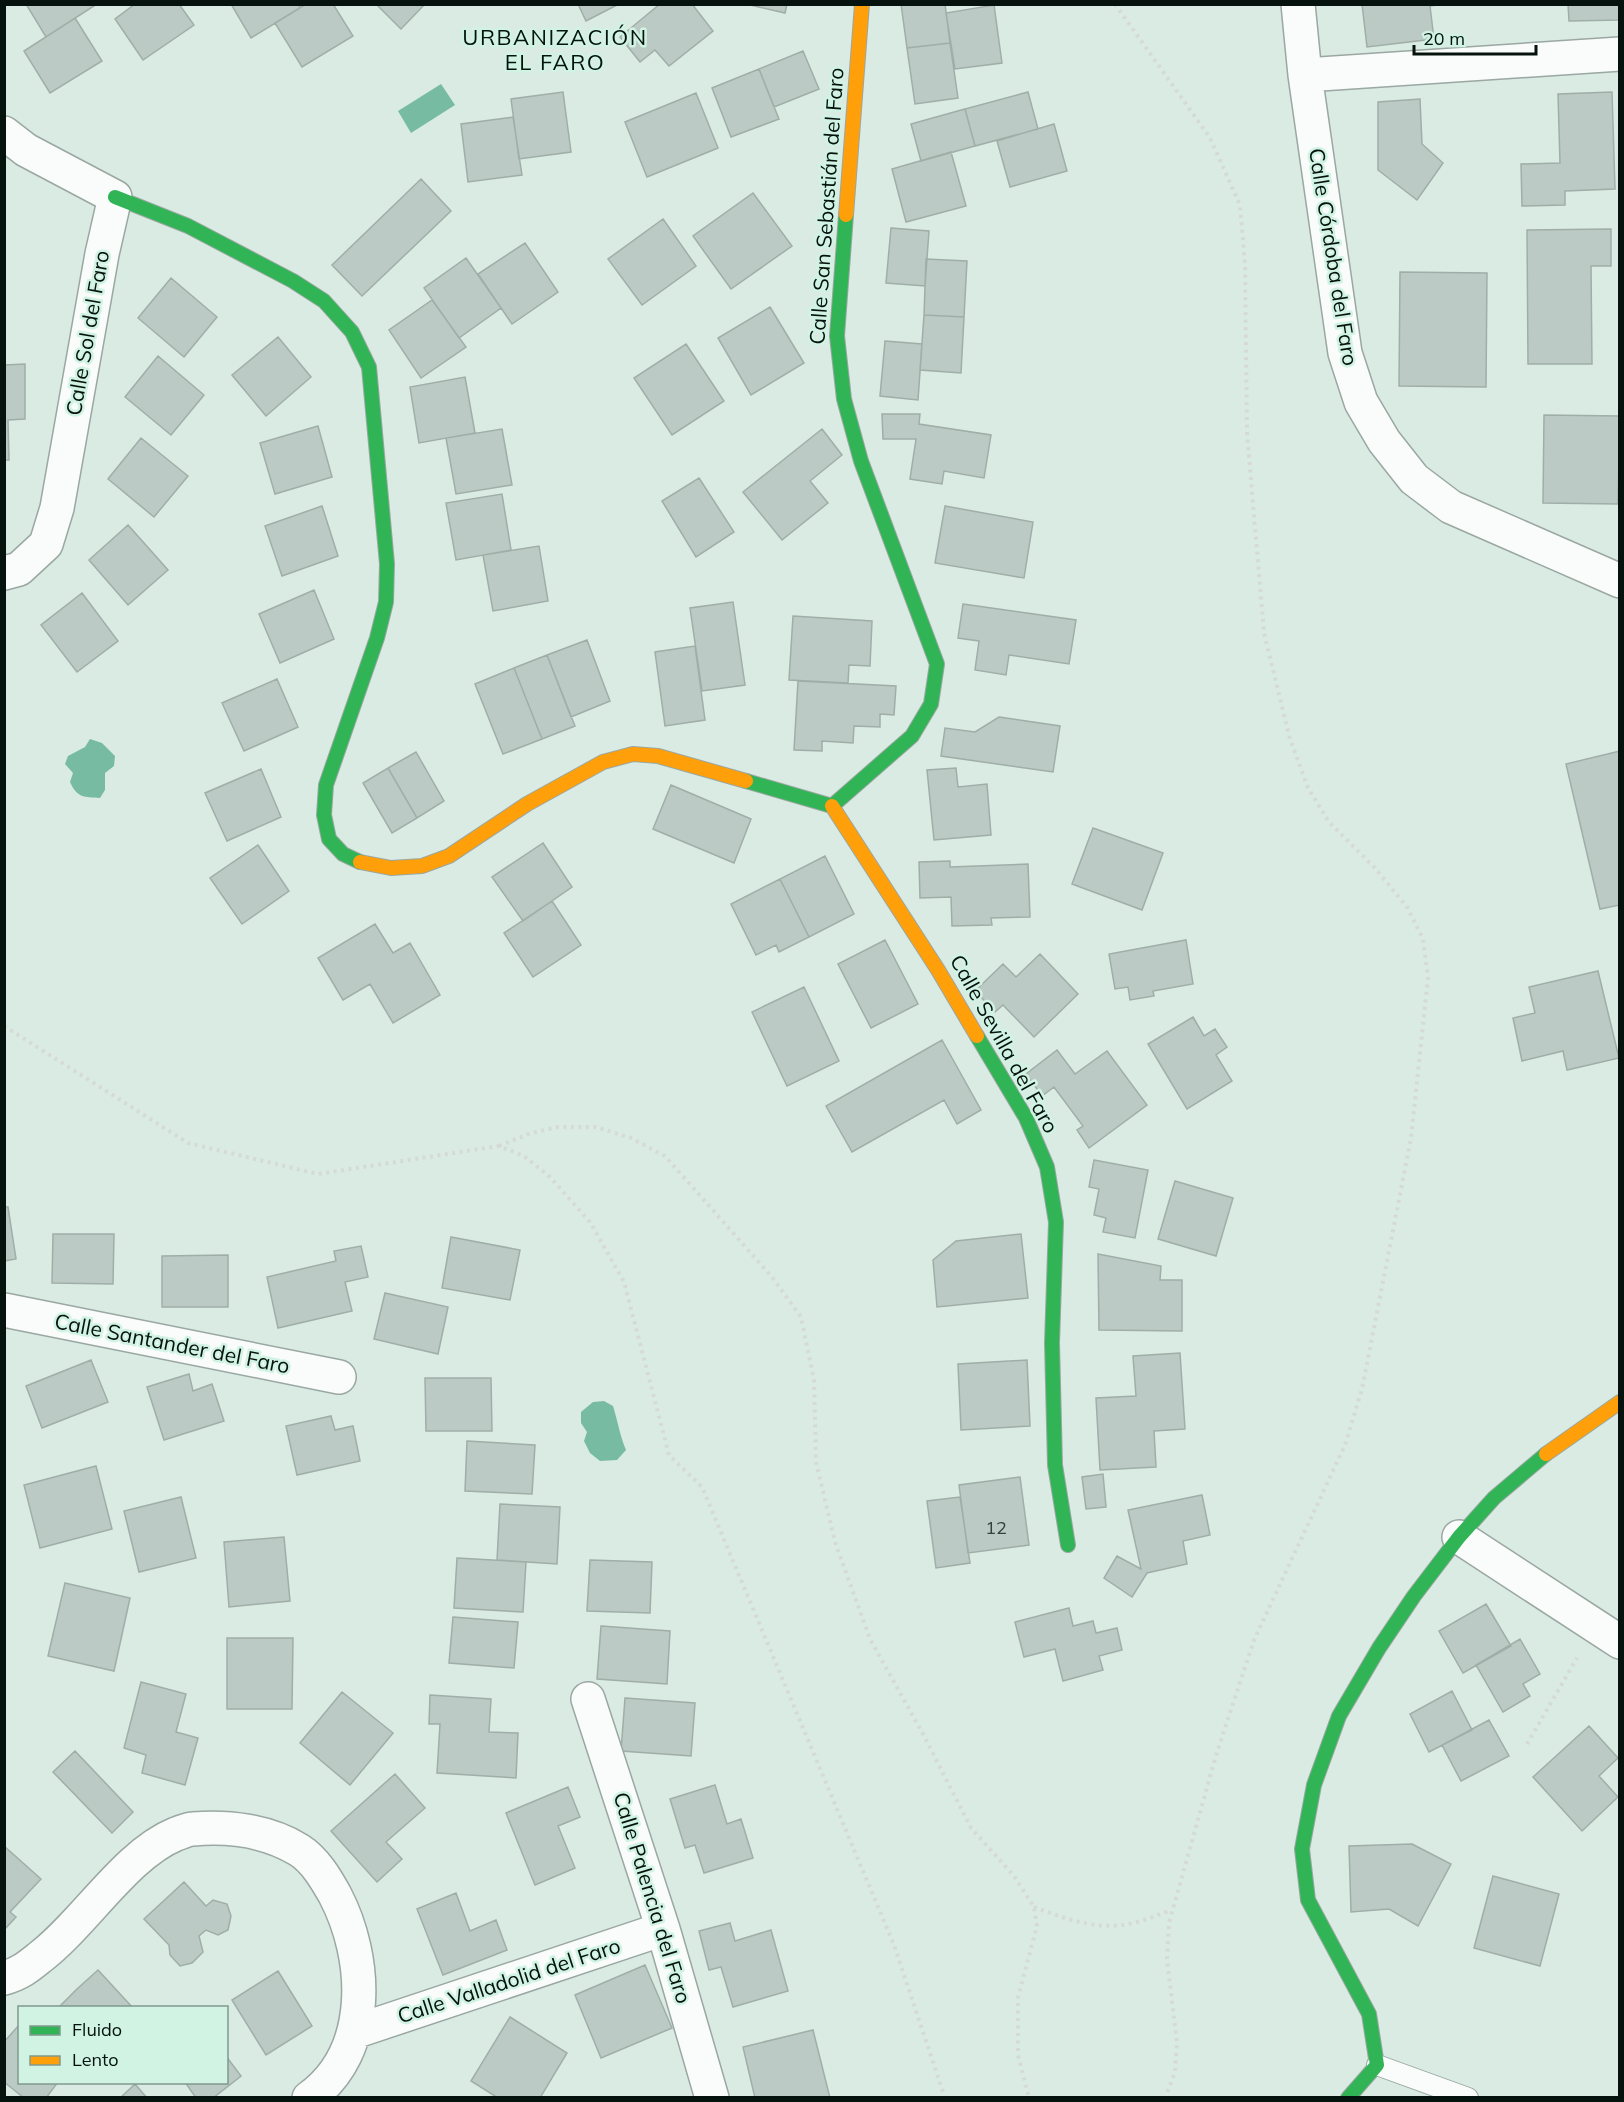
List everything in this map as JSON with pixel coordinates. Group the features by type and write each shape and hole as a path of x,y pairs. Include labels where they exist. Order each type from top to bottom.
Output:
{"street":[{"name":"Calle San Sebastián del Faro","path":"832,806 912,736 931,704 936,664 861,461 844,399 837,336 862,4"},
{"name":"Calle Córdoba del Faro","path":"1298,4 1305,75 1345,353 1361,402 1384,441 1414,479 1451,507 1620,581"},
{"path":"1305,75 1620,54"},
{"path":"4,133 27,150 115,197 188,226 293,281 324,301 352,332 369,367 387,564 386,602 377,638 326,785 324,815 329,839 343,854 364,864 390,868 422,866 449,856 527,804 603,762 633,754 658,756 832,806"},
{"name":"Calle Sol del Faro","path":"4,573 19,569 46,544 57,508 102,254 115,197"},
{"name":"Calle Sevilla del Faro","path":"832,806 944,979 1026,1118 1047,1167 1056,1222 1053,1343 1055,1465 1068,1545"},
{"name":"Calle Santander del Faro","path":"4,1310 339,1377"},
{"path":"1348,2097 1377,2065 1369,2014 1308,1900 1302,1849 1314,1785 1339,1716 1403,1613 1459,1537 1494,1498 1536,1462 1620,1402"},
{"path":"1459,1537 1607,1634"},
{"name":"Calle Palencia del Faro","path":"588,1699 663,1929 712,2097"},
{"path":"4,1978 18,1974 58,1944 131,1866 157,1842 191,1829 236,1829 275,1838 300,1851 325,1876 346,1916 356,1957 360,1997 354,2032 341,2064 318,2091 309,2097"},
{"name":"Calle Valladolid del Faro","path":"354,2032 663,1929"}],"lane":[{"path":"1377,2065 1468,2097"}],"path":[{"path":"1115,4 1210,138 1240,205 1245,264 1247,433 1264,633 1290,739 1308,788 1329,822 1376,868 1407,907 1423,939 1428,978 1411,1138 1362,1389 1345,1445 1254,1640 1216,1752 1172,1910 1167,1959 1177,2043 1175,2072 1165,2097"},
{"path":"4,1026 188,1143 318,1174 499,1146 531,1132 549,1129 596,1127 631,1138 665,1156 772,1277 801,1317 814,1380 816,1462 835,1542 870,1639 923,1734 971,1828 1014,1876 1034,1907 1038,1926 1018,1996 1018,2055 1029,2097"},
{"path":"499,1146 524,1156 550,1177 590,1222 624,1282 669,1455 702,1487 894,1945 945,2097"},
{"path":"1527,1744 1607,1634"},
{"path":"1034,1907 1066,1918 1120,1925 1147,1920 1172,1910"}],"shaded area":[{"path":"441,84 455,105 411,133 398,111"},
{"path":"90,739 102,743 115,756 114,766 105,773 105,790 100,798 78,794 70,782 73,773 65,764 68,756 85,747"},
{"path":"604,1401 613,1406 626,1450 617,1460 600,1461 590,1453 584,1441 587,1432 581,1423 581,1412 593,1402"}],"building":[{"path":"26,4 97,4 46,37"},
{"path":"135,4 179,4 194,25 143,60 115,19"},
{"path":"231,4 298,4 300,8 251,38"},
{"path":"306,4 333,4 353,36 302,67 275,23"},
{"path":"376,4 425,4 401,29"},
{"path":"578,4 619,4 586,21"},
{"path":"660,4 692,4 713,31 669,66 655,50 640,62 620,37"},
{"path":"746,4 787,4 785,13"},
{"path":"901,4 945,4 950,43 907,48"},
{"path":"1362,4 1445,4 1430,6 1434,39 1367,47"},
{"path":"1568,4 1620,4 1620,20 1569,21"},
{"path":"994,5 1002,63 955,69 946,13"},
{"path":"75,18 102,61 50,93 24,51"},
{"path":"950,43 958,98 915,104 907,48"},
{"path":"803,51 819,89 774,107 759,69"},
{"path":"759,69 779,119 731,137 712,88"},
{"path":"563,92 571,152 519,159 511,99"},
{"path":"1028,92 1038,129 975,146 965,109"},
{"path":"1612,92 1615,189 1565,191 1565,205 1522,206 1521,164 1560,163 1558,94"},
{"path":"696,93 718,148 647,177 625,122"},
{"path":"1420,99 1422,144 1443,163 1417,200 1378,170 1378,102"},
{"path":"965,109 975,146 921,161 911,124"},
{"path":"513,117 522,175 468,182 461,124"},
{"path":"1054,124 1067,171 1010,187 997,141"},
{"path":"951,152 966,206 906,222 892,169"},
{"path":"421,179 451,211 362,296 332,265"},
{"path":"753,193 792,246 731,289 693,236"},
{"path":"663,219 696,266 642,305 608,259"},
{"path":"891,228 929,231 925,286 886,283"},
{"path":"1611,229 1611,266 1591,266 1592,364 1528,364 1527,230"},
{"path":"525,243 558,292 512,324 478,274"},
{"path":"466,258 501,308 459,338 424,288"},
{"path":"926,259 967,261 964,317 924,315"},
{"path":"1400,272 1487,273 1486,387 1399,386"},
{"path":"171,278 217,317 184,357 138,318"},
{"path":"432,300 466,347 421,378 389,330"},
{"path":"770,307 804,363 751,395 718,338"},
{"path":"924,315 964,317 961,373 920,370"},
{"path":"278,337 311,377 266,416 232,375"},
{"path":"885,341 922,344 918,400 880,396"},
{"path":"686,344 724,401 672,435 634,378"},
{"path":"158,356 204,395 171,435 125,397"},
{"path":"25,364 25,419 8,420 9,460 4,460 4,365"},
{"path":"465,377 475,433 419,443 410,387"},
{"path":"882,414 920,414 919,424 991,435 984,478 944,471 942,484 910,479 916,439 883,439"},
{"path":"1544,415 1620,416 1618,504 1543,503"},
{"path":"318,426 332,477 275,494 260,443"},
{"path":"502,429 512,485 456,494 446,438"},
{"path":"822,429 842,455 810,481 828,503 782,540 743,492"},
{"path":"141,438 188,476 154,517 108,479"},
{"path":"699,478 734,532 696,557 662,501"},
{"path":"502,494 511,550 456,560 446,503"},
{"path":"322,506 338,556 282,576 265,526"},
{"path":"945,506 1033,522 1024,578 935,563"},
{"path":"128,525 168,570 128,605 89,560"},
{"path":"539,546 548,601 493,611 483,555"},
{"path":"314,590 334,639 280,663 259,614"},
{"path":"82,593 118,641 77,672 41,625"},
{"path":"733,602 745,685 702,691 690,608"},
{"path":"963,604 1076,620 1069,664 1009,655 1006,675 975,670 979,641 958,638"},
{"path":"793,616 872,621 870,666 849,665 848,683 789,680"},
{"path":"587,640 610,701 571,717 547,655"},
{"path":"695,646 705,720 665,726 655,652"},
{"path":"547,655 575,726 542,739 514,668"},
{"path":"514,668 542,739 503,754 475,684"},
{"path":"277,679 298,727 244,751 222,703"},
{"path":"798,681 896,686 894,715 880,714 880,727 854,726 853,743 822,741 822,751 794,750"},
{"path":"999,717 1060,726 1053,772 941,756 945,728 975,732"},
{"path":"1620,751 1620,905 1600,909 1566,764"},
{"path":"416,752 444,801 417,818 388,768"},
{"path":"388,768 417,818 392,833 363,783"},
{"path":"956,768 958,787 987,784 991,835 934,840 927,770"},
{"path":"261,769 281,817 227,841 205,793"},
{"path":"671,785 751,819 734,863 653,829"},
{"path":"1093,828 1163,853 1142,910 1072,884"},
{"path":"543,843 572,887 523,921 492,877"},
{"path":"258,845 289,891 242,924 210,878"},
{"path":"825,856 854,914 809,937 780,879"},
{"path":"950,861 950,867 1028,864 1030,917 991,918 992,925 952,926 951,897 920,898 919,862"},
{"path":"780,879 809,937 779,952 776,945 756,955 731,904"},
{"path":"552,901 581,945 533,977 504,933"},
{"path":"375,924 393,953 410,943 440,995 393,1023 370,984 343,1000 318,958"},
{"path":"885,940 918,1004 871,1028 838,964"},
{"path":"1186,940 1193,984 1153,991 1154,996 1130,1000 1128,987 1115,989 1109,954"},
{"path":"1040,954 1078,994 1034,1037 1003,1005 995,1012 975,991 1003,964 1016,977"},
{"path":"1598,971 1619,1058 1567,1070 1563,1051 1522,1061 1513,1018 1535,1013 1529,987"},
{"path":"804,987 839,1061 787,1086 752,1012"},
{"path":"1193,1017 1204,1036 1215,1029 1227,1047 1216,1055 1232,1081 1187,1109 1148,1044"},
{"path":"942,1040 981,1110 957,1124 944,1100 852,1152 826,1106"},
{"path":"1057,1050 1075,1074 1107,1051 1147,1105 1089,1148 1077,1130 1083,1126 1054,1087 1042,1096 1026,1074"},
{"path":"1094,1160 1148,1170 1135,1238 1103,1232 1106,1218 1094,1215 1099,1189 1089,1187"},
{"path":"1175,1181 1233,1198 1216,1256 1158,1239"},
{"path":"4,1207 8,1207 16,1259 4,1261"},
{"path":"53,1234 114,1234 113,1284 52,1283"},
{"path":"1021,1234 1028,1298 937,1307 933,1260 956,1241"},
{"path":"451,1237 520,1250 510,1300 442,1288"},
{"path":"361,1246 368,1277 345,1282 352,1311 278,1328 267,1277 336,1261 334,1251"},
{"path":"1098,1254 1161,1266 1160,1280 1182,1280 1182,1331 1099,1330"},
{"path":"228,1255 228,1307 162,1307 162,1256"},
{"path":"385,1293 448,1307 438,1354 374,1339"},
{"path":"1180,1353 1185,1429 1154,1431 1156,1467 1100,1470 1096,1398 1136,1396 1133,1356"},
{"path":"91,1360 108,1402 42,1428 26,1386"},
{"path":"1027,1360 1030,1426 961,1430 958,1364"},
{"path":"189,1374 193,1391 212,1384 224,1421 164,1440 147,1387"},
{"path":"425,1378 491,1378 492,1431 426,1431"},
{"path":"331,1416 335,1430 353,1426 360,1461 297,1475 286,1426"},
{"path":"467,1441 535,1445 532,1494 465,1491"},
{"path":"96,1466 112,1529 40,1548 24,1485"},
{"path":"1103,1474 1106,1507 1086,1509 1082,1477"},
{"path":"1020,1477 1029,1545 968,1553 959,1485"},
{"path":"1202,1495 1210,1535 1183,1541 1187,1564 1147,1573 1132,1597 1104,1578 1117,1556 1141,1569 1128,1510"},
{"path":"181,1497 196,1558 139,1572 124,1511"},
{"path":"960,1497 970,1563 936,1568 927,1501"},
{"path":"500,1504 560,1507 557,1564 497,1560"},
{"path":"284,1537 290,1601 229,1607 224,1542"},
{"path":"457,1558 526,1562 523,1612 454,1608"},
{"path":"590,1560 652,1562 650,1613 587,1611"},
{"path":"65,1583 130,1598 114,1671 48,1656"},
{"path":"1486,1604 1511,1646 1463,1673 1439,1631"},
{"path":"1069,1608 1073,1626 1093,1621 1096,1633 1117,1628 1122,1650 1099,1656 1103,1670 1063,1681 1055,1649 1024,1657 1015,1622"},
{"path":"453,1617 518,1622 514,1668 449,1663"},
{"path":"601,1626 670,1631 667,1684 597,1679"},
{"path":"227,1638 293,1638 292,1709 227,1709"},
{"path":"1520,1639 1540,1674 1523,1684 1530,1696 1503,1712 1476,1665"},
{"path":"141,1682 186,1694 176,1732 198,1738 185,1785 142,1773 146,1755 124,1748"},
{"path":"1452,1691 1472,1730 1429,1752 1410,1714"},
{"path":"342,1692 393,1733 350,1785 300,1743"},
{"path":"430,1695 491,1699 489,1732 518,1733 516,1778 437,1773 440,1724 429,1724"},
{"path":"625,1698 695,1703 691,1756 621,1751"},
{"path":"1489,1720 1509,1756 1461,1781 1442,1745"},
{"path":"1589,1726 1618,1758 1599,1776 1618,1797 1582,1831 1533,1777"},
{"path":"75,1751 133,1812 112,1833 53,1772"},
{"path":"395,1774 425,1808 386,1842 402,1859 377,1882 331,1831"},
{"path":"715,1785 727,1824 741,1819 753,1858 704,1873 695,1845 685,1848 670,1799"},
{"path":"568,1787 580,1817 558,1826 575,1868 535,1885 506,1813"},
{"path":"1412,1844 1451,1864 1418,1926 1389,1909 1351,1912 1349,1846"},
{"path":"4,1846 41,1879 10,1912 16,1917 4,1930"},
{"path":"1493,1876 1559,1894 1540,1966 1474,1948"},
{"path":"184,1882 206,1906 213,1900 227,1904 231,1916 228,1930 218,1935 206,1930 199,1936 203,1952 192,1963 180,1966 170,1955 169,1945 144,1919"},
{"path":"456,1893 470,1931 496,1920 507,1950 443,1975 417,1909"},
{"path":"730,1923 735,1941 771,1930 788,1991 733,2007 721,1967 709,1970 699,1931"},
{"path":"645,1965 672,2028 601,2058 575,1995"},
{"path":"98,1970 131,2006 60,2006"},
{"path":"278,1971 312,2026 266,2055 232,2000"},
{"path":"510,2017 567,2053 540,2098 498,2098 471,2081"},
{"path":"18,2026 18,2084 56,2084 46,2098 24,2098 4,2082 4,2042"},
{"path":"813,2030 830,2098 755,2098 743,2047"},
{"path":"228,2059 241,2076 213,2098 196,2098 186,2084 228,2084"},
{"path":"135,2084 147,2098 120,2098"}],"traffic: fast":[{"path":"115,197 188,226 293,281 324,301 352,332 369,367 387,564 386,602 377,638 326,785 324,815 329,839 343,854 360,862"},
{"path":"746,781 832,806 912,736 931,704 937,664 861,461 844,399 837,336 846,215"},
{"path":"977,1036 1026,1118 1047,1167 1056,1222 1052,1343 1055,1465 1068,1545"},
{"path":"1348,2098 1377,2065 1369,2014 1308,1900 1302,1849 1314,1785 1339,1716 1379,1648 1414,1596 1459,1537 1494,1498 1546,1454"}],"traffic: slow":[{"path":"846,215 862,4"},
{"path":"360,862 391,868 422,866 449,856 527,804 603,762 633,754 658,756 746,781"},
{"path":"832,806 938,970 977,1036"},
{"path":"1546,1454 1620,1402"}],"district":[{"name":"URBANIZACIÓN EL FARO","path":"555,50"}]}
